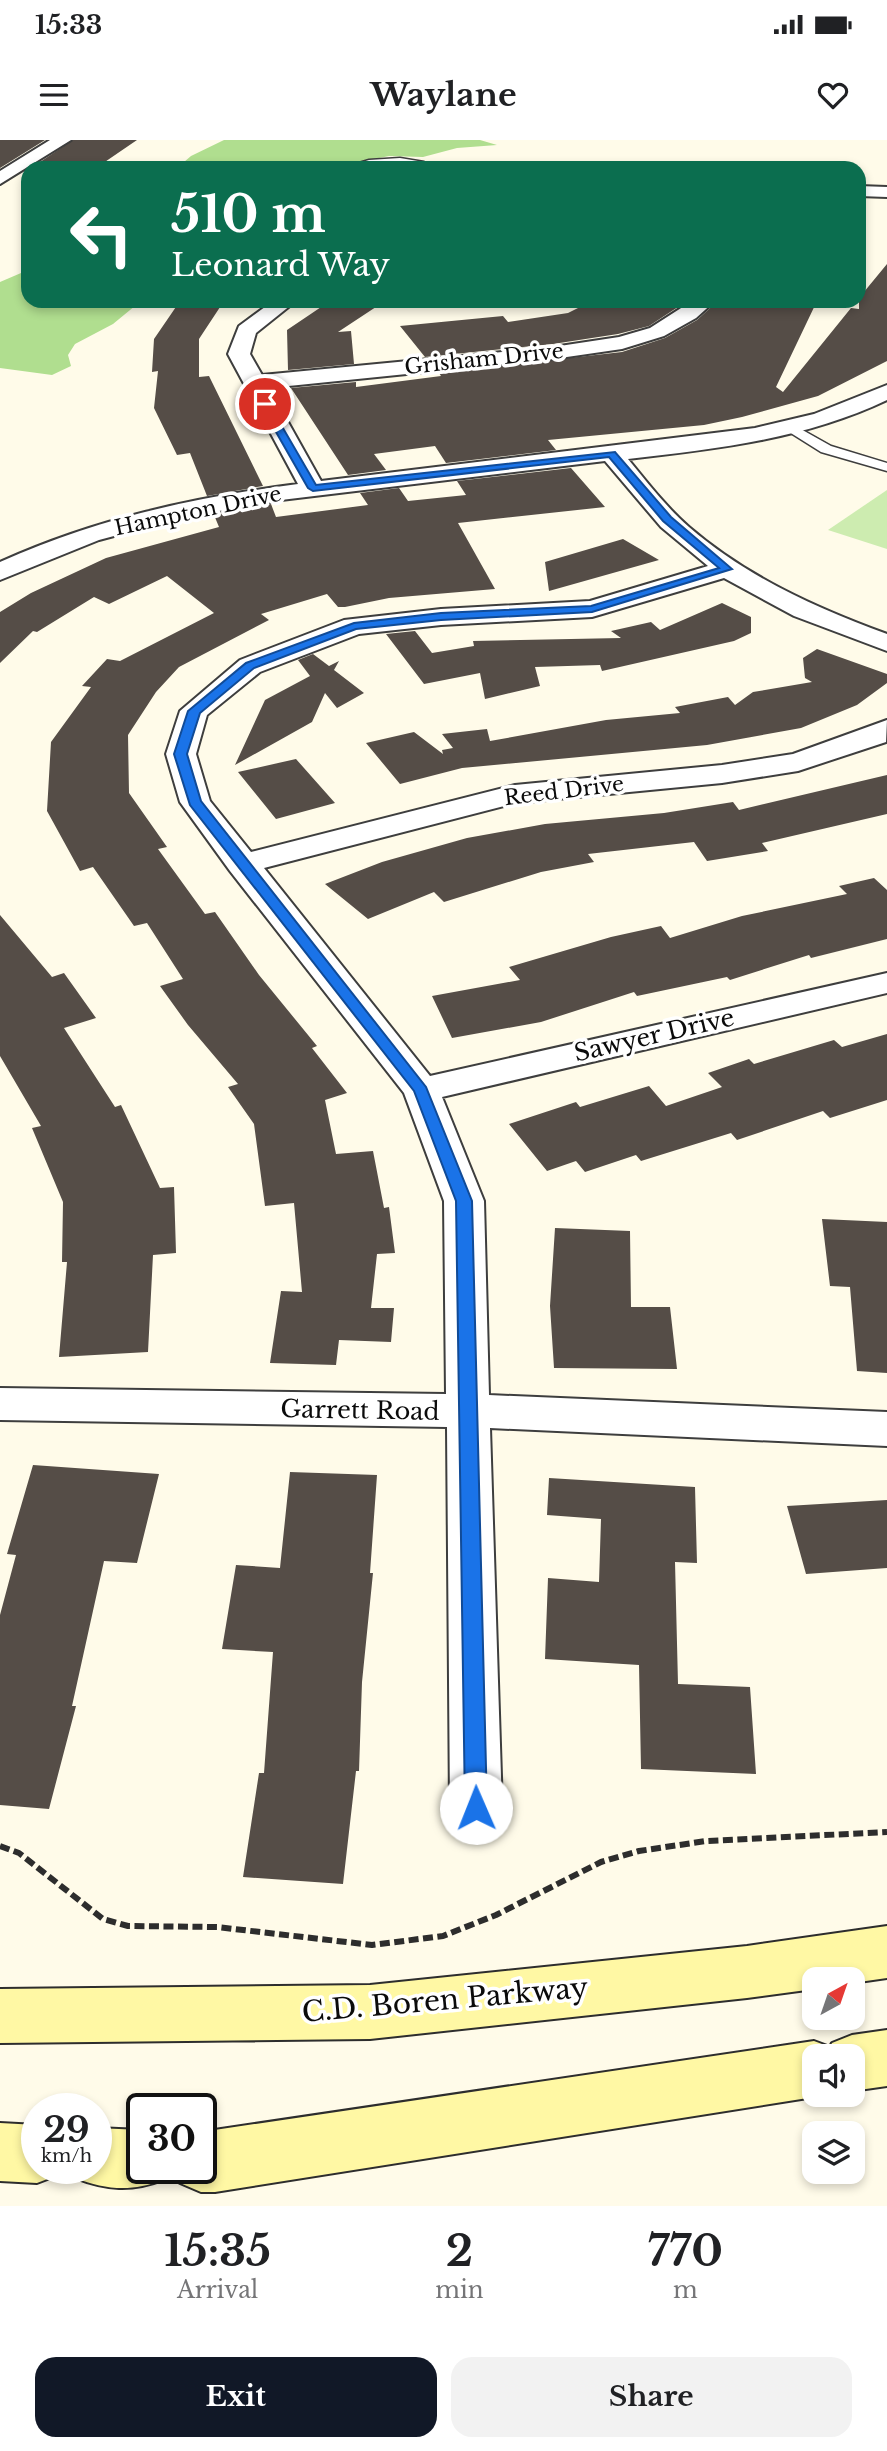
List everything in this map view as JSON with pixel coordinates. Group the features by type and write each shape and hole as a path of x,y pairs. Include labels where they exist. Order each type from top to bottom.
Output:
{"street":[{"path":"30,161 62,140"},
{"path":"0,165 21,167"},
{"path":"0,179 21,167"},
{"path":"866,191 887,192"},
{"path":"276,308 246,330 239,354 313,488"},
{"name":"Grisham Drive","path":"253,383 553,353 622,343 657,332 696,308"},
{"name":"Hampton Drive","path":"0,572 78,539 149,517 216,503 313,488 734,439 835,414 887,391"},
{"path":"611,454 667,519 727,569 779,600 887,643"},
{"path":"476,1808 464,1201 421,1090 195,802 181,754 194,711 250,666 354,626 441,617 592,609 727,569"},
{"name":"Reed Drive","path":"241,864 515,794 722,774 798,762 876,736 887,729"},
{"name":"Sawyer Drive","path":"421,1090 887,983"},
{"name":"Garrett Road","path":"0,1404 469,1412 887,1429"},
{"name":"C.D. Boren Parkway","path":"0,2016 370,2012 747,1972 887,1952"},
{"path":"865,2061 887,2058"},
{"path":"217,2162 802,2071"},
{"path":"0,2152 21,2153"}],"lane":[{"path":"384,161 413,161"},
{"path":"790,427 826,449 887,467"}],"path":[{"path":"0,1846 19,1853 103,1919 128,1926 217,1927 372,1945 443,1936 496,1915 601,1863 639,1851 706,1841 887,1832"}],"green space":[{"path":"224,140 480,140 497,145 457,148 423,157 389,156 364,161 185,161"},
{"path":"21,273 21,308 132,308 113,324 75,344 68,355 71,366 52,375 0,368 0,282"},
{"path":"887,490 887,549 828,530"}],"building":[{"path":"0,140 45,140 0,168"},
{"path":"73,140 137,140 106,161 42,161"},
{"path":"887,264 887,361 818,396 704,425 548,440 556,450 446,463 435,446 374,454 386,470 348,475 291,388 356,382 356,387 441,376 439,373 622,352 665,338 697,320 710,308 814,308 776,387 783,392 851,308 866,308 866,290"},
{"path":"175,308 219,308 199,339 199,377 209,376 263,486 207,496 190,453 177,455 154,408 158,371 152,372 154,339"},
{"path":"320,308 374,308 338,332 351,331 354,364 288,370 287,330"},
{"path":"578,308 676,308 649,326 618,334 553,344 425,357 400,326 503,316 508,322 568,313"},
{"path":"571,468 605,507 458,523 495,589 389,598 345,607 338,607 327,594 261,614 269,620 179,667 156,692 128,735 129,793 167,847 158,849 205,914 215,912 259,975 317,1046 312,1048 347,1093 325,1100 336,1154 373,1151 384,1208 389,1207 395,1253 377,1254 371,1308 394,1308 391,1342 339,1340 336,1365 270,1363 281,1291 302,1292 294,1203 265,1206 254,1124 228,1087 238,1084 188,1025 160,986 183,979 147,923 134,926 93,867 80,871 47,811 51,742 91,687 82,686 107,659 120,661 214,613 167,576 109,604 94,597 37,632 33,631 0,663 0,612 31,593 106,558 219,527 214,515 271,504 276,517 368,505 360,493 399,488 408,501 466,495 457,481"},
{"path":"623,539 659,560 549,591 545,562"},
{"path":"722,603 751,617 751,633 734,641 602,671 600,665 535,667 540,686 485,699 480,673 424,684 386,634 415,631 432,653 474,646 473,641 621,638 611,631 651,622 660,630"},
{"path":"817,649 887,674 887,683 857,705 801,728 707,745 462,768 400,784 366,743 414,732 443,754 442,750 453,748 442,734 487,729 490,741 606,720 680,713 675,707 728,697 735,705 753,692 812,682 805,678 803,658"},
{"path":"313,654 329,666 339,661 334,670 364,693 337,708 325,693 312,722 235,765 265,700 310,676 298,660"},
{"path":"296,759 335,803 276,819 238,772"},
{"path":"887,775 887,814 762,843 768,851 707,861 694,842 588,854 594,862 541,872 444,902 434,892 368,919 325,884 382,862 467,838 545,824 664,813 733,802 739,810"},
{"path":"874,878 887,890 887,939 811,958 809,955 730,980 727,977 637,996 634,992 541,1022 452,1038 432,996 520,980 509,967 611,937 661,926 670,938 742,916 847,894 839,886"},
{"path":"0,915 52,977 64,973 96,1018 64,1028 115,1107 121,1105 160,1188 174,1187 176,1253 153,1255 148,1352 59,1357 67,1262 62,1262 63,1202 32,1128 41,1126 0,1056"},
{"path":"887,1034 887,1100 830,1118 823,1111 737,1140 731,1133 641,1161 636,1155 585,1172 576,1161 547,1171 509,1124 576,1102 580,1107 649,1086 666,1106 722,1087 708,1073 749,1059 754,1064 834,1040 842,1047"},
{"path":"822,1219 887,1222 887,1373 857,1371 850,1287 830,1286"},
{"path":"555,1228 630,1231 631,1307 670,1307 677,1369 554,1368 550,1306"},
{"path":"33,1465 159,1474 137,1563 104,1561 72,1706 76,1706 49,1809 0,1805 0,1615 16,1555 7,1554"},
{"path":"290,1472 377,1475 370,1573 373,1573 362,1682 359,1771 356,1771 343,1884 243,1877 259,1773 264,1773 273,1652 222,1649 236,1565 280,1568"},
{"path":"549,1478 695,1487 697,1563 675,1562 678,1684 750,1687 756,1774 641,1769 639,1665 545,1659 548,1578 599,1582 601,1519 547,1515"},
{"path":"887,1500 887,1568 806,1574 787,1506"}],"route":[{"path":"265,404 313,488 611,454 679,531 727,569 592,609 441,617 354,626 250,666 194,711 181,754 195,802 421,1090 464,1201 476,1808"}]}
